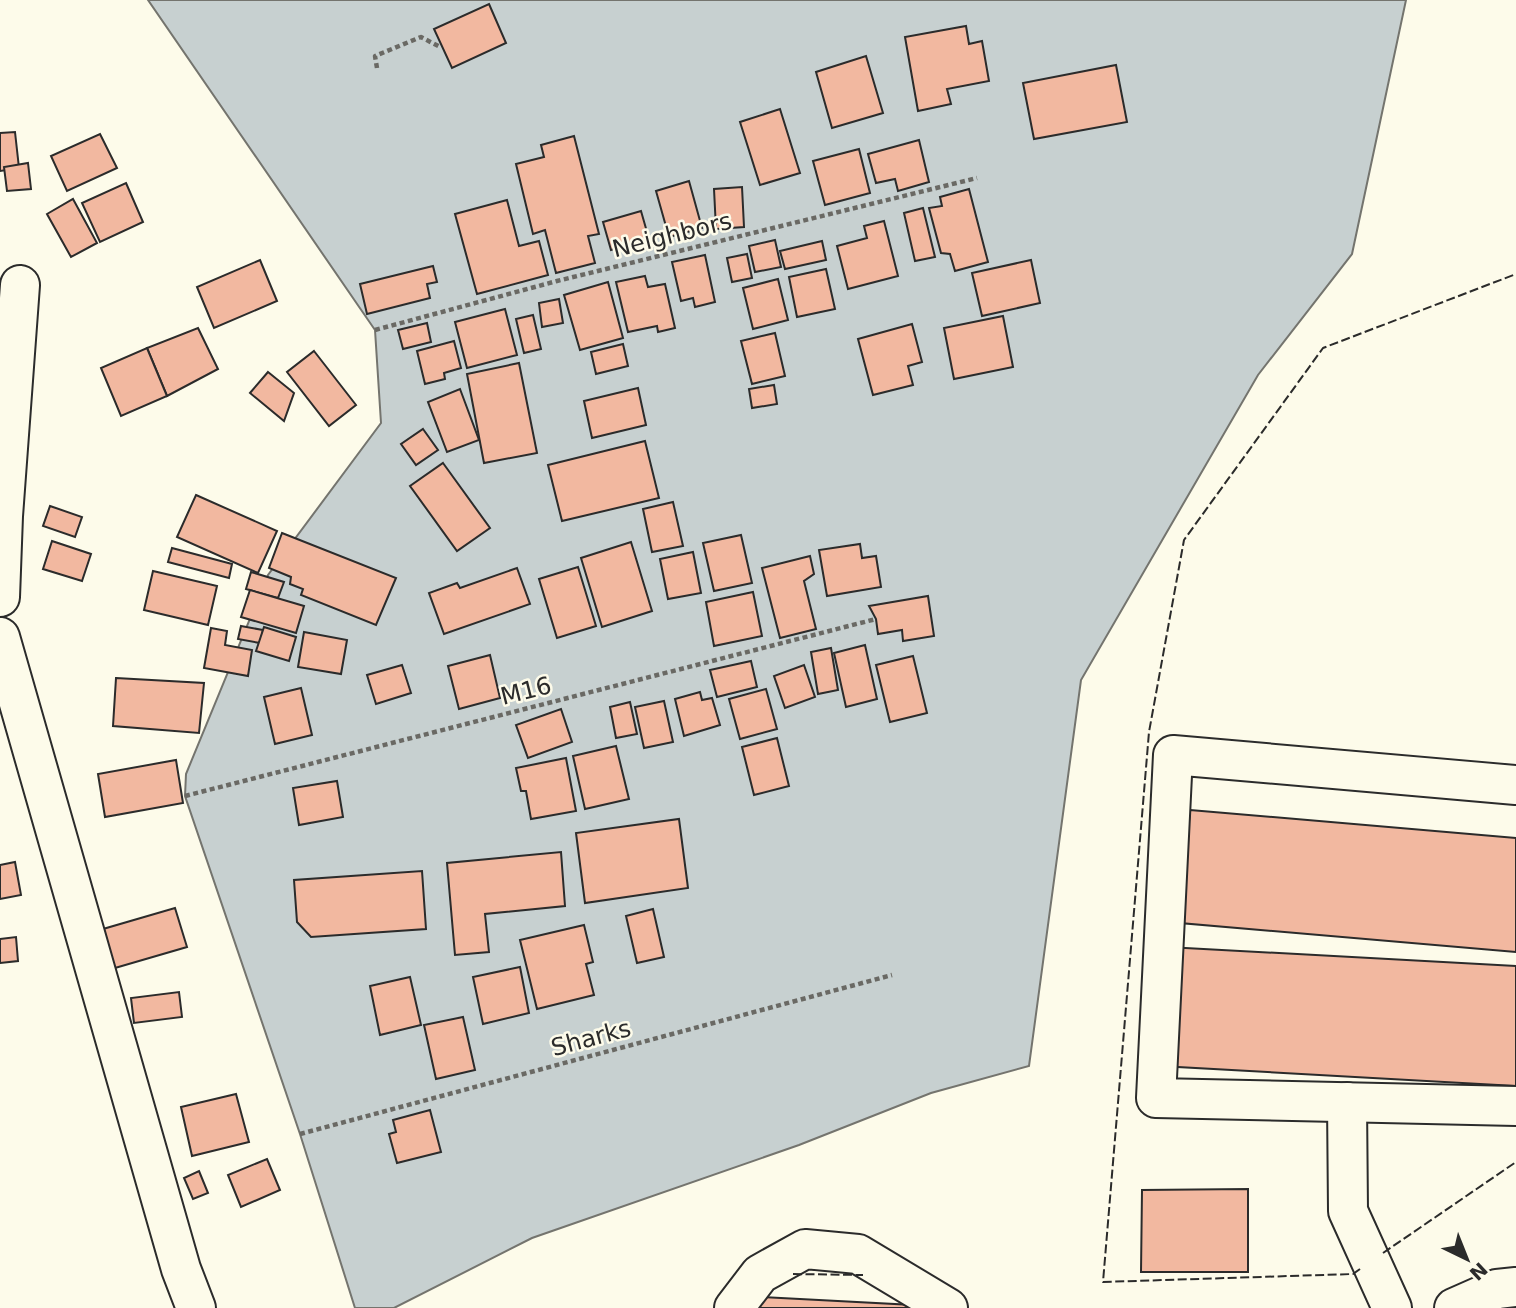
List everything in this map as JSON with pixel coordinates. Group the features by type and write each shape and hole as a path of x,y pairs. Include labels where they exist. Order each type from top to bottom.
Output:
{"main road":[{"path":"0,597 20,285"},
{"path":"0,637 178,1256 196,1308"},
{"path":"1516,785 1174,755 1156,1098 1516,1106"},
{"path":"1347,1102 1348,1211 1392,1308"},
{"path":"734,1308 760,1274 805,1249 858,1254 947,1308"},
{"path":"1454,1308 1510,1284"}],"path":[{"path":"377,68 375,56 421,37 440,47"},
{"name":"Neighbors","path":"375,330 557,281 977,178"},
{"name":"M16","path":"185,796 876,619"},
{"name":"Sharks","path":"300,1134 892,975"}],"shaded area":[{"path":"148,0 1406,0 1352,254 1258,375 1081,680 1029,1066 931,1093 799,1145 532,1238 394,1308 355,1308 300,1134 185,796 186,774 268,575 381,423 375,330"}],"building":[{"path":"489,4 506,43 452,68 434,29"},
{"path":"966,26 969,44 982,41 989,81 947,89 951,104 918,111 905,37"},
{"path":"866,56 883,113 832,128 816,72"},
{"path":"1116,65 1127,122 1034,139 1023,83"},
{"path":"780,109 800,173 760,185 740,122"},
{"path":"15,132 19,168 0,171 0,133"},
{"path":"100,134 117,168 67,191 51,156"},
{"path":"574,136 599,234 588,236 595,263 556,273 545,230 533,234 516,164 544,157 541,145"},
{"path":"919,140 929,182 898,191 895,179 876,183 868,154"},
{"path":"859,149 870,193 825,205 813,161"},
{"path":"28,163 31,189 7,191 4,167"},
{"path":"689,181 702,228 669,237 656,191"},
{"path":"126,183 143,222 100,242 82,203"},
{"path":"742,187 744,227 716,229 714,189"},
{"path":"969,189 988,262 955,271 950,254 941,253 929,208 942,206 940,197"},
{"path":"73,199 97,243 71,257 47,214"},
{"path":"507,200 519,246 539,241 548,275 477,294 455,214"},
{"path":"923,208 935,257 915,261 904,213"},
{"path":"641,211 649,239 611,250 603,222"},
{"path":"884,221 898,276 848,289 837,246 867,238 864,226"},
{"path":"775,240 781,267 755,272 749,246"},
{"path":"822,241 826,260 785,269 780,251"},
{"path":"747,254 752,278 732,282 727,258"},
{"path":"705,255 715,302 695,307 693,298 681,301 672,262"},
{"path":"260,260 277,301 214,328 197,287"},
{"path":"1031,260 1040,303 982,316 972,273"},
{"path":"433,266 437,282 427,284 430,298 367,314 360,284"},
{"path":"826,269 835,309 797,317 789,277"},
{"path":"645,276 648,287 665,284 675,328 658,332 657,326 628,332 616,282"},
{"path":"778,279 788,320 753,329 743,288"},
{"path":"608,282 623,338 580,350 564,295"},
{"path":"559,299 563,323 542,327 539,303"},
{"path":"505,309 517,355 467,368 455,322"},
{"path":"533,315 541,349 524,353 516,319"},
{"path":"1003,316 1013,367 954,379 944,328"},
{"path":"427,323 431,342 403,349 398,330"},
{"path":"912,324 922,362 908,366 913,385 873,395 858,339"},
{"path":"198,328 218,369 167,396 147,348"},
{"path":"775,333 785,376 752,384 741,341"},
{"path":"454,341 461,368 444,373 445,379 425,384 417,351"},
{"path":"623,344 628,366 596,374 591,352"},
{"path":"147,348 167,396 121,416 101,368"},
{"path":"314,351 356,405 329,426 287,372"},
{"path":"519,363 537,453 484,463 467,374"},
{"path":"268,372 294,393 284,421 250,393"},
{"path":"774,385 777,404 752,408 749,389"},
{"path":"638,388 646,425 592,438 584,401"},
{"path":"460,389 479,440 447,452 428,402"},
{"path":"423,429 438,450 416,465 401,444"},
{"path":"645,441 659,498 562,521 548,465"},
{"path":"443,463 490,528 457,551 410,486"},
{"path":"196,495 277,531 258,573 177,537"},
{"path":"673,502 683,546 652,552 643,509"},
{"path":"50,506 82,517 75,537 43,526"},
{"path":"282,533 396,578 376,625 301,595 303,589 290,584 291,577 269,568"},
{"path":"741,535 752,583 714,591 703,543"},
{"path":"52,541 91,554 82,581 43,569"},
{"path":"631,542 652,611 602,627 581,558"},
{"path":"860,544 862,558 876,556 881,587 827,596 819,550"},
{"path":"172,548 232,564 229,578 168,562"},
{"path":"693,552 701,593 668,599 660,559"},
{"path":"810,556 814,574 804,581 816,629 780,638 762,568"},
{"path":"578,567 596,626 557,638 539,579"},
{"path":"517,568 530,604 444,634 429,593 457,583 460,588"},
{"path":"153,571 217,586 208,625 144,610"},
{"path":"251,572 284,582 278,598 246,589"},
{"path":"250,590 304,606 296,633 241,617"},
{"path":"753,592 762,636 714,646 706,602"},
{"path":"928,596 934,636 903,641 902,630 878,634 876,619 869,606"},
{"path":"241,626 263,630 260,643 238,639"},
{"path":"264,627 296,637 289,661 256,651"},
{"path":"211,628 227,631 225,645 252,650 248,676 204,668"},
{"path":"304,632 347,640 341,674 298,667"},
{"path":"865,645 877,699 846,707 834,653"},
{"path":"831,648 838,690 818,694 811,652"},
{"path":"490,655 500,698 459,709 448,666"},
{"path":"913,656 927,713 890,722 876,665"},
{"path":"751,661 757,687 717,697 710,670"},
{"path":"402,665 411,693 376,704 367,675"},
{"path":"804,665 815,697 785,708 774,676"},
{"path":"116,678 204,683 199,733 113,726"},
{"path":"301,688 312,735 275,744 264,697"},
{"path":"766,689 777,729 740,739 729,699"},
{"path":"700,692 702,700 712,698 720,725 684,736 675,699"},
{"path":"664,701 673,742 644,748 635,707"},
{"path":"630,702 637,734 616,738 610,707"},
{"path":"561,709 572,742 528,758 516,725"},
{"path":"777,738 789,786 754,795 742,747"},
{"path":"616,746 629,799 585,809 573,756"},
{"path":"566,758 576,811 531,819 526,791 521,791 516,768"},
{"path":"176,760 183,803 105,817 98,774"},
{"path":"337,781 343,817 299,825 293,788"},
{"path":"1190,810 1516,838 1516,952 1180,923"},
{"path":"679,819 688,888 585,903 576,833"},
{"path":"561,852 565,906 485,914 489,952 455,955 447,863"},
{"path":"15,862 21,895 0,899 0,865"},
{"path":"422,871 426,929 311,937 297,922 294,880"},
{"path":"175,908 187,947 115,968 103,929"},
{"path":"653,909 664,957 637,963 626,916"},
{"path":"584,925 593,962 586,964 594,995 537,1009 520,940"},
{"path":"16,937 18,961 0,963 0,939"},
{"path":"1167,947 1516,966 1516,1086 1160,1066"},
{"path":"520,967 529,1013 483,1024 473,977"},
{"path":"410,977 421,1025 380,1035 370,986"},
{"path":"179,992 182,1017 134,1023 131,998"},
{"path":"463,1017 475,1070 436,1079 424,1025"},
{"path":"236,1094 249,1142 192,1156 181,1107"},
{"path":"430,1110 441,1152 397,1163 389,1134 396,1132 393,1120"},
{"path":"267,1159 280,1190 241,1207 228,1175"},
{"path":"199,1171 208,1193 193,1199 184,1178"},
{"path":"1248,1189 1248,1272 1141,1272 1142,1190"},
{"path":"760,1297 913,1305 913,1308 759,1308"}],"fence":[{"path":"1360,1269 1353,1274 1103,1282 1149,732 1184,540 1323,348 1516,274"},
{"path":"1383,1253 1516,1162"},
{"path":"793,1274 863,1275"}]}
